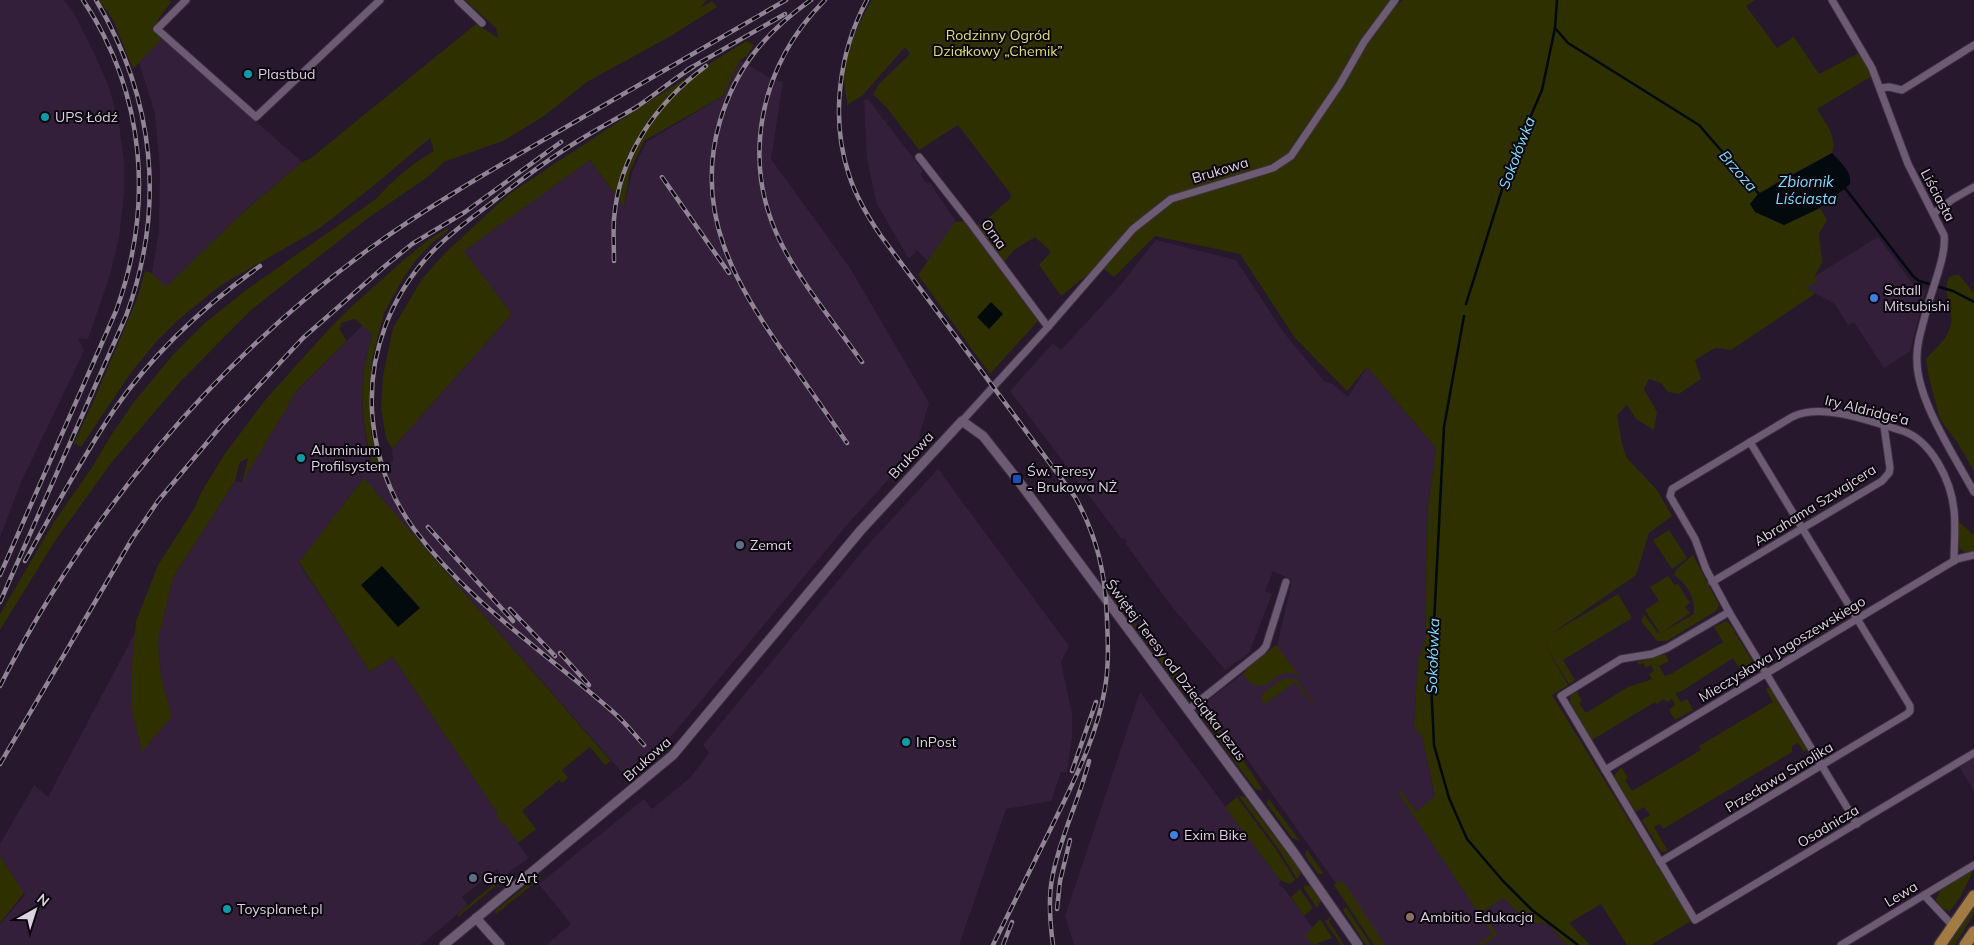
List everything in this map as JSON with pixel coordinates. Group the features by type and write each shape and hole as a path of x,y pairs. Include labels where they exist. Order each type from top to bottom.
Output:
{"main road":[{"path":"1940,945 1974,896"},
{"path":"1965,945 1974,932"}],"street":[{"path":"186,0 157,30 256,117 380,0"},
{"path":"458,0 482,23"},
{"name":"Brukowa","path":"444,945 649,777 679,750 862,530 1048,327 1133,229 1172,199 1273,168 1286,161 1302,142 1340,84 1364,42 1395,0"},
{"name":"Liściasta","path":"1832,0 1872,68 1908,164 1943,231 1945,243 1917,354 1919,380 1927,404 1974,492"},
{"path":"1881,88 1889,86 1902,90 1974,45"},
{"name":"Orna","path":"919,157 1048,327"},
{"path":"1934,213 1953,199 1974,188"},
{"name":"Iry Aldridge’a","path":"1712,582 1695,539 1669,492 1672,488 1792,417 1812,411 1832,412 1907,432 1920,440 1933,456 1944,475 1951,493 1955,512 1954,561"},
{"name":"Świętej Teresy od Dzieciątka Jezus","path":"962,421 979,432 993,448 1310,875 1358,945"},
{"name":"Abrahama Szwajcera","path":"1712,582 1886,477 1890,468 1884,426"},
{"path":"1750,442 1857,619"},
{"name":"Mieczysława Jagoszewskiego","path":"1605,770 1954,561 1974,555"},
{"path":"1188,710 1262,651 1268,639 1286,582"},
{"path":"1712,582 1857,824"},
{"path":"1660,862 1561,696 1621,659 1652,654 1668,648 1729,612"},
{"name":"Przecława Smolika","path":"1660,862 1910,711 1910,706 1857,619"},
{"name":"Osadnicza","path":"1660,862 1695,920 1974,753"},
{"name":"Lewa","path":"1841,945 1974,864"},
{"path":"1936,908 1934,899 1939,886"},
{"path":"1924,895 1953,926"},
{"path":"476,918 500,945"}],"shaded area":[{"path":"0,0 64,0 74,13 109,87 119,124 124,161 124,193 119,238 110,275 88,339 78,338 84,351 22,480 0,537"},
{"path":"162,39 302,162 242,213 166,288 152,273 159,231 160,170 155,114 139,62"},
{"path":"740,60 772,79 783,82 771,159 850,268 929,403 920,433 919,446 846,526 669,739 626,777 364,479 299,563 370,672 392,657 528,858 503,877 497,869 462,897 468,905 421,945 0,945 0,924 25,895 0,856 0,844 34,785 48,797 136,631 131,675 131,707 172,716 161,677 158,639 162,612 173,578 235,481 242,482 298,389 363,325 373,335 366,356 363,377 362,406 366,441 373,468 393,461 392,449 512,314 463,251 590,160 624,207 632,172 646,142 723,96"},
{"path":"868,99 923,171 920,174 926,183 930,183 966,237 931,265 917,250 909,259 877,204 867,159 864,100"},
{"name":"Satall Mitsubishi","path":"1878,237 1914,285 1926,290 1910,351 1884,368 1854,322 1848,325 1835,304 1806,288 1818,281 1815,276"},
{"path":"1156,240 1236,260 1284,333 1325,382 1333,384 1348,397 1367,367 1436,448 1427,513 1425,640 1418,660 1414,726 1422,736 1435,797 1483,912 1503,898 1528,922 1548,924 1567,945 1376,945 1333,879 1206,702 1277,647 1292,580 1273,571 1265,591 1272,594 1249,653 1225,670 1169,603 1126,544 1127,540 1121,538 1010,391 1053,343 1061,350 1118,288"},
{"path":"938,469 1069,646 1061,662 1072,714 1072,738 1067,772 1061,772 1051,801 1006,809 959,945 546,945 571,924 539,884 644,799 652,809 690,778 709,753 703,745 864,549"},
{"path":"1140,692 1280,880 1279,885 1282,886 1298,907 1320,939 1317,942 1319,945 1074,945 1065,916"},
{"path":"1974,757 1974,791 1959,766"}],"green space":[{"path":"99,0 169,0 171,2 157,24 162,39 133,69 113,20"},
{"path":"465,0 707,0 700,8 712,1 717,7 669,37 587,82 544,116 505,140 444,162 429,176 368,218 251,310 181,381 112,462 55,541 0,630 0,614 54,522 134,402 172,356 205,323 246,290 376,199 403,173 434,151 430,138 320,228 221,285 178,320 156,342 130,374 81,447 74,443 137,299 145,271 152,273 166,287 240,215 302,162 311,158 476,24 498,38 496,28"},
{"name":"Rodzinny Ogród Działkowy „Chemik”","path":"872,0 1394,0 1398,4 1403,0 1755,0 1746,6 1777,48 1794,37 1819,74 1859,53 1872,76 1817,109 1832,136 1832,153 1770,186 1784,225 1820,208 1827,220 1819,234 1822,262 1815,276 1818,281 1806,288 1816,293 1731,350 1715,348 1695,360 1701,379 1679,394 1668,392 1661,383 1649,379 1644,389 1657,412 1654,430 1636,419 1627,405 1617,415 1626,457 1657,490 1672,516 1649,533 1636,575 1551,634 1618,594 1632,618 1563,660 1575,680 1569,684 1542,640 1568,685 1552,695 1691,921 1651,945 1627,945 1601,904 1569,923 1590,945 1567,945 1548,924 1528,922 1503,898 1483,912 1497,935 1482,945 1477,945 1492,933 1399,794 1402,792 1416,812 1435,796 1422,736 1414,727 1418,660 1425,640 1427,513 1436,448 1367,367 1347,391 1295,338 1240,254 1155,236 1114,277 1100,266 1061,296 1039,265 1051,252 1035,237 1014,250 999,268 1038,321 990,374 918,275 955,222 964,221 969,226 980,225 1011,198 1010,193 958,125 919,150 887,108 873,94 879,84 910,54 905,47 863,95 847,105 844,81 846,61 857,29"},
{"path":"746,41 754,45 747,56 740,60 723,96 644,141 630,171 624,207 590,160 464,251 512,314 392,449 386,438 381,409 383,376 393,328 422,279 445,253 509,194 656,97"},
{"path":"448,228 448,231 432,243 415,261 384,313 372,360 371,432 379,466 373,468 362,402 364,368 373,335 355,319 341,323 340,330 347,341 298,389 242,483 248,458 240,462 235,481 173,578 158,640 161,677 172,716 142,752 131,707 131,675 136,621 158,565 194,509 202,491 224,455 266,399 352,306 428,240"},
{"path":"1958,274 1974,293 1974,471 1957,442 1940,419 1926,359 1943,341 1950,328 1951,315 1947,296 1947,283 1949,277"},
{"path":"364,478 611,761 605,765 590,747 562,770 568,778 562,783 559,780 522,811 536,829 518,843 504,823 502,824 496,816 498,814 392,657 370,672 299,562"},
{"path":"1958,521 1974,535 1974,551 1966,553 1959,548"},
{"path":"1669,530 1687,558 1672,569 1653,540"},
{"path":"1693,555 1719,605 1716,611 1667,641 1657,641 1641,621 1644,614 1658,633 1660,633 1645,610 1659,601 1650,587 1668,576 1675,585 1678,584 1690,603 1685,606 1690,613 1661,633 1694,614 1690,592 1674,575 1677,569"},
{"path":"1107,585 1138,627 1197,697 1190,698 1183,692 1108,591"},
{"path":"1726,621 1730,624 1754,664 1754,671 1750,676 1746,679 1733,658 1682,691 1675,693 1681,702 1687,699 1693,710 1675,720 1669,710 1675,705 1672,699 1667,702 1664,699 1657,704 1655,702 1592,740 1570,702 1570,696 1577,691 1582,701 1579,703 1586,713 1628,687 1652,679 1649,674 1654,671 1651,665 1646,668 1643,663 1639,665 1637,662 1665,654 1669,661 1659,666 1665,676 1671,674 1723,642 1714,627"},
{"path":"1276,645 1301,677 1292,673 1285,673 1260,686 1252,684 1244,676 1246,668"},
{"path":"1291,678 1297,680 1313,705 1295,682 1265,704 1261,698 1262,694 1283,679"},
{"path":"1769,687 1807,750 1804,752 1798,743 1792,746 1792,752 1663,829 1660,824 1654,827 1668,851 1662,852 1642,820 1650,815 1644,807 1636,812 1614,776 1621,767 1628,778 1625,780 1632,791 1701,750 1699,746 1773,702 1766,689"},
{"path":"1201,703 1263,791 1255,789 1198,712"},
{"path":"1238,795 1245,797 1298,867 1300,873 1297,879 1277,847"},
{"path":"1237,797 1275,848 1295,880 1290,884 1280,880 1225,807"},
{"path":"1268,798 1300,841 1292,838 1267,804"},
{"path":"1307,849 1324,874 1318,874 1305,855"},
{"path":"0,856 24,893 0,923"},
{"path":"1974,869 1961,896 1950,911 1941,908 1936,900 1940,890"},
{"path":"537,877 542,877 496,914 495,911"},
{"path":"1339,881 1345,884 1385,945 1374,945 1334,885"},
{"path":"495,883 499,883 458,917 458,914"},
{"path":"1306,885 1312,887 1321,900 1317,908 1303,887"},
{"path":"1300,889 1313,908 1304,916 1291,897"},
{"path":"1346,907 1371,945 1366,945 1343,910"},
{"path":"1974,908 1974,914 1955,945 1948,945"},
{"path":"1332,916 1329,921 1344,945 1341,945 1325,921"},
{"path":"1320,919 1332,938 1313,945 1305,936"}],"water":[{"name":"Zbiornik Liściasta","path":"1832,153 1847,171 1850,184 1820,208 1784,225 1755,212 1750,204 1758,194"},
{"path":"991,302 1003,314 989,329 977,317"},
{"path":"382,566 420,608 398,627 361,585"}],"waterway":[{"name":"Sokołówka","path":"1466,304 1510,164 1542,90 1555,28 1557,0"},
{"name":"Brzoza","path":"1555,28 1568,43 1699,125 1759,194"},
{"name":"Brzoza","path":"1842,189 1845,188 1913,276 1919,281 1953,291 1974,302"},
{"name":"Sokołówka","path":"1464,316 1444,427 1431,682 1434,745 1449,798 1467,839 1503,881 1532,910 1578,945"}],"railway":[{"path":"0,575 116,311 128,272 136,232 139,192 137,152 131,112 120,74 104,36 83,0"},
{"path":"0,602 126,316 139,275 146,235 150,195 148,155 142,115 131,76 116,38 96,0"},
{"path":"0,686 34,623 72,562 114,503 159,446 207,392 258,341 312,293 369,249 444,199 786,0"},
{"path":"811,0 780,25 744,67 720,121 713,155 712,186 716,217 724,246 750,301 767,329 847,443"},
{"path":"825,0 803,26 785,54 771,84 763,115 760,148 761,180 769,213 790,260 862,362"},
{"path":"867,0 857,20 850,41 840,86 840,131 843,153 855,191 871,222 881,236 1075,497 1095,541 1105,587 1108,662 1105,688 1097,723 1070,790 993,945"},
{"path":"687,70 785,14"},
{"path":"614,261 614,219 617,196 623,174 632,153 656,114 671,97 706,66"},
{"path":"644,745 612,711 508,625 458,580 414,529 397,502 380,458 372,411 372,389 374,367 379,346 394,306 405,287 432,252 467,221 544,163 635,108 693,67"},
{"path":"0,764 132,539 158,501 221,426 303,338 385,266 412,244 465,212 561,142"},
{"path":"662,177 729,273"},
{"path":"25,561 68,484 129,389 145,369 199,314 260,266"},
{"path":"428,527 513,621"},
{"path":"510,609 555,656"},
{"path":"560,653 589,685"},
{"path":"1072,771 1096,702"},
{"path":"1053,945 1050,912 1052,879 1059,849 1089,761"},
{"path":"1057,909 1060,881 1070,840"},
{"path":"1003,945 1012,922"}],"place":[{"name":"Plastbud","path":"248,74"},
{"name":"UPS Łódź","path":"45,117"},
{"name":"Satall Mitsubishi","path":"1874,298"},
{"name":"Aluminium Profilsystem","path":"301,458"},
{"name":"Św. Teresy - Brukowa NŻ","path":"1017,479"},
{"name":"Zemat","path":"740,545"},
{"name":"InPost","path":"906,742"},
{"name":"Exim Bike","path":"1174,835"},
{"name":"Grey Art","path":"473,878"},
{"name":"Toysplanet.pl","path":"227,909"},
{"name":"Ambitio Edukacja","path":"1410,917"}]}
